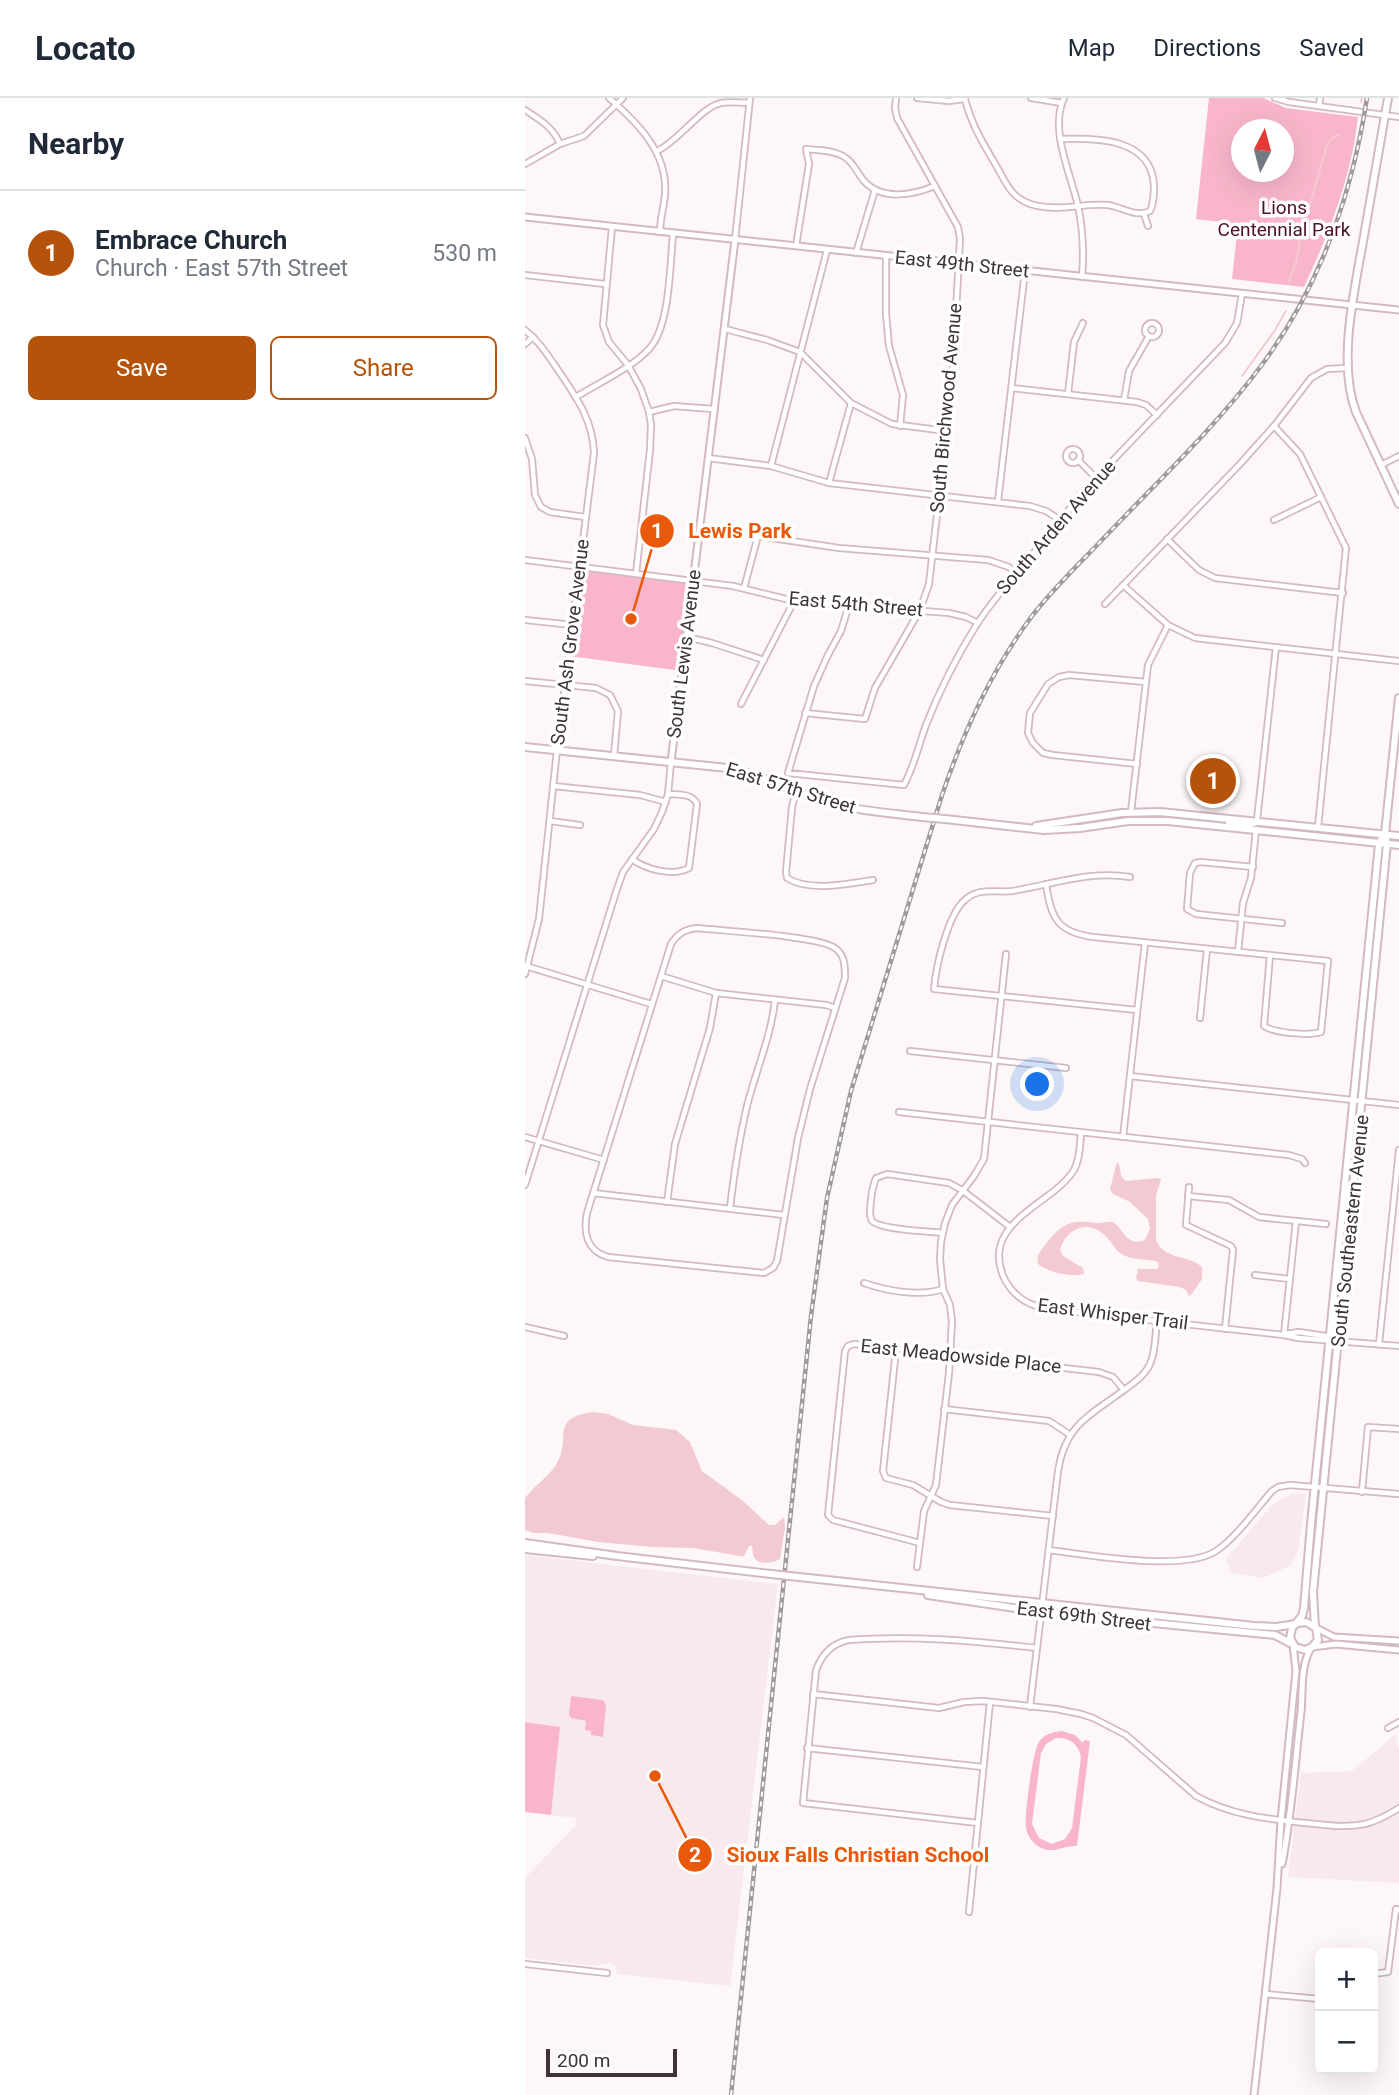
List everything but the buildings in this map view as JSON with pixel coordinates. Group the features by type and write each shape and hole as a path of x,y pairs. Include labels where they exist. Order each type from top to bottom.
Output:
{"main road":[{"path":"1388,98 1353,305 1347,368 1353,402 1399,503"},
{"name":"South Southeastern Avenue","path":"1296,1624 1304,1608 1353,1100 1399,698"},
{"name":"East 57th Street","path":"525,747 733,769 824,801 922,817 1054,831 1141,820 1399,845"},
{"name":"East 57th Street","path":"1015,826 1048,825 1131,812 1182,813 1399,836"},
{"path":"1199,824 1250,824 1257,820"},
{"name":"South Southeastern Avenue","path":"1315,1627 1312,1600 1362,1101 1383,843"},
{"name":"East 69th Street","path":"525,1543 874,1586 1268,1628 1296,1624"},
{"name":"East 69th Street","path":"525,1549 587,1556 617,1556"},
{"name":"East 69th Street","path":"874,1586 1041,1612 1275,1635 1293,1644"},
{"path":"1306,1622 1315,1627 1318,1640 1312,1647 1301,1649 1293,1644 1290,1635 1296,1624 1306,1622"}],"street":[{"path":"609,98 657,151 665,178 660,232"},
{"path":"525,164 560,144 584,136 623,98"},
{"name":"South Birchwood Avenue","path":"805,713 865,719 874,688 928,592 955,350 960,239 958,227 897,118 896,98"},
{"path":"917,98 949,101 965,98 973,126 1007,184 1015,194 1037,206 1109,205 1144,214"},
{"path":"1031,98 1063,100 1061,139 1078,206 1083,242 1082,278"},
{"path":"1275,98 1399,117"},
{"path":"1319,106 1320,98"},
{"path":"657,151 672,143 715,104 749,101"},
{"name":"South Lewis Avenue","path":"525,1185 623,872 653,829 668,793 713,409 725,329 749,101"},
{"path":"525,110 556,133 560,144"},
{"path":"1061,139 1093,139 1124,145 1140,154 1151,167 1154,187 1152,208 1144,214"},
{"path":"796,246 809,164 806,149 843,156 875,190 913,194 935,186"},
{"path":"856,253 875,190"},
{"path":"1144,214 1148,226"},
{"name":"East 49th Street","path":"525,217 1399,310"},
{"path":"612,226 602,319 604,331 641,389 649,412 652,438 636,574"},
{"path":"576,397 628,365 651,347 661,328 673,234"},
{"path":"771,466 827,250"},
{"path":"886,256 888,336 903,395 899,426"},
{"path":"998,501 1025,271"},
{"path":"525,275 605,284"},
{"name":"South Arden Avenue","path":"904,785 935,702 978,623 1015,573 1062,521 1078,497 1225,343 1237,323 1242,294"},
{"path":"1068,394 1074,342 1083,323"},
{"path":"725,329 800,352 851,403 899,426 946,432"},
{"name":"South Ash Grove Avenue","path":"525,330 548,355 576,397 588,419 593,444 539,919 525,974"},
{"path":"1124,400 1129,371 1149,336"},
{"path":"525,344 533,337"},
{"path":"1105,604 1274,426 1317,373 1327,369 1347,368"},
{"path":"1012,388 1124,400 1146,405 1157,415"},
{"path":"829,483 851,403"},
{"path":"649,412 674,405 713,409"},
{"path":"1274,426 1300,454 1346,548 1318,827"},
{"path":"525,438 532,458 535,495 541,507 556,514 585,517"},
{"path":"1381,465 1399,456"},
{"path":"708,458 771,466 829,483 998,501 1037,508 1062,521"},
{"path":"1079,460 1095,478"},
{"path":"1274,520 1321,497"},
{"path":"744,588 758,536 839,548 998,562 1015,573"},
{"path":"1167,539 1199,570 1215,578 1343,593"},
{"name":"East 54th Street","path":"525,560 744,588 793,601 956,614 978,623"},
{"path":"1123,585 1168,625 1186,635 1207,640 1399,661"},
{"path":"741,704 793,601"},
{"path":"805,713 821,668 841,631 849,605"},
{"path":"525,620 573,625"},
{"path":"1131,812 1146,682 1151,657 1168,625"},
{"path":"687,638 764,660"},
{"path":"1257,820 1276,647"},
{"path":"1137,764 1044,752 1030,738 1028,722 1030,713 1045,688 1059,677 1069,675 1146,682"},
{"path":"525,681 596,688 606,692 618,711 614,756"},
{"name":"East 57th Street","path":"805,713 788,773 904,785"},
{"path":"554,786 640,795 666,802"},
{"path":"796,790 787,878 796,883 833,886 873,880"},
{"path":"632,859 643,867 655,869 678,872 689,868 697,804 691,796 668,793"},
{"path":"550,821 580,825"},
{"path":"1238,952 1241,919 1253,867 1257,830"},
{"path":"1253,867 1198,862 1193,865 1190,870 1187,904 1189,911 1282,923"},
{"path":"1130,877 1107,875 1010,891 983,891 965,899 953,914 937,964 934,989 1137,1010"},
{"path":"1046,884 1050,909 1055,919 1073,933 1328,961 1321,1032 1313,1034 1271,1030 1263,1023 1270,955"},
{"path":"689,929 816,940 835,947 844,960 845,978 810,1089 798,1138 779,1255 773,1268 764,1273 608,1257 597,1253 588,1243 585,1225 593,1193 652,1004 674,938 689,929"},
{"path":"1123,1137 1145,943"},
{"path":"1200,1018 1206,949"},
{"path":"917,1567 923,1511 937,1476 949,1373 952,1321 950,1305 943,1289 940,1259 942,1233 949,1212 984,1159 1006,954"},
{"path":"526,966 652,1004"},
{"path":"661,976 716,993 835,1008"},
{"path":"667,1202 675,1143 710,1028 716,993"},
{"path":"730,1209 739,1144 770,1029 775,1000"},
{"path":"909,1051 1066,1068"},
{"path":"1130,1076 1399,1105"},
{"path":"899,1112 1289,1155 1302,1159 1305,1163"},
{"path":"942,1233 874,1223 870,1215 874,1182 879,1176 887,1174 942,1181 962,1190 1010,1227 1071,1174 1077,1161 1081,1133"},
{"path":"525,1137 604,1160"},
{"path":"1380,1344 1399,1150"},
{"path":"1189,1187 1187,1225 1231,1246 1233,1250 1225,1329"},
{"path":"593,1193 785,1214"},
{"path":"1188,1196 1229,1200 1259,1217 1325,1224"},
{"path":"1284,1335 1296,1221"},
{"name":"East Whisper Trail","path":"1010,1227 1001,1248 1002,1270 1012,1290 1026,1302 1040,1307 1284,1335 1299,1332 1339,1340 1399,1346"},
{"path":"1255,1275 1290,1279"},
{"path":"864,1283 877,1288 930,1293 943,1289"},
{"path":"1030,1707 1059,1461 1069,1434 1079,1423 1136,1381 1150,1365 1157,1321"},
{"path":"525,1327 564,1336"},
{"name":"East Meadowside Place","path":"920,1543 833,1520 828,1515 846,1348 855,1344 1105,1373 1113,1377 1124,1390"},
{"path":"896,1349 884,1475 890,1480 913,1485 941,1502 1053,1517"},
{"path":"944,1409 1049,1421 1069,1434"},
{"path":"1362,1492 1368,1427 1399,1429"},
{"path":"1049,1550 1147,1561 1187,1561 1209,1555 1222,1547 1278,1487 1290,1485 1399,1494"},
{"path":"1315,1627 1334,1637 1399,1641"},
{"path":"978,1823 803,1802 816,1670 821,1658 831,1648 842,1641 861,1639 979,1641 1037,1648"},
{"path":"1254,2095 1277,1888 1296,1671 1293,1644"},
{"path":"1277,1888 1289,1821 1304,1663 1312,1647 1336,1644 1399,1649"},
{"path":"813,1694 939,1708 971,1701 990,1702 1056,1709 1093,1718 1126,1735 1202,1800 1236,1813 1339,1826 1374,1821 1399,1808"},
{"path":"969,1912 990,1702"},
{"path":"1388,1728 1399,1722"},
{"path":"807,1748 983,1767"},
{"path":"1378,1973 1388,1972 1398,1910"},
{"path":"525,1964 607,1973"},
{"path":"1265,1994 1315,1999"}],"shaded area":[{"path":"1117,1162 1126,1181 1161,1180 1156,1195 1156,1240 1165,1251 1202,1267 1202,1279 1191,1295 1180,1287 1138,1281 1138,1269 1157,1269 1158,1262 1124,1256 1105,1235 1089,1227 1071,1233 1060,1250 1063,1256 1083,1268 1084,1274 1060,1274 1038,1264 1039,1254 1051,1238 1062,1227 1073,1222 1113,1222 1130,1240 1145,1240 1150,1229 1148,1219 1130,1202 1113,1194 1110,1189"},
{"path":"592,1412 608,1414 633,1425 676,1430 690,1442 702,1471 743,1501 769,1525 775,1525 784,1517 780,1559 759,1562 753,1556 752,1546 749,1546 744,1556 740,1556 693,1548 598,1542 525,1530 525,1498 556,1465 561,1455 566,1425 570,1419"},
{"path":"1293,1493 1306,1494 1298,1551 1291,1565 1263,1578 1231,1573 1226,1559 1272,1505"},
{"path":"525,1555 778,1584 730,1986 617,1974 615,1966 609,1963 595,1966 525,1958 525,1878 575,1826 576,1818 551,1815 560,1727 525,1722"},
{"path":"1396,1734 1399,1750 1399,1883 1288,1877 1301,1773 1352,1771"}],"green space":[{"name":"Lions Centennial Park","path":"1209,98 1263,98 1286,108 1358,117 1345,182 1304,287 1232,279 1238,224 1196,219"},
{"path":"579,567 693,581 682,671 569,656"},
{"path":"571,1696 603,1700 606,1705 603,1737 591,1735 591,1731 585,1730 586,1721 571,1718"},
{"path":"525,1722 560,1727 551,1815 525,1812"},
{"path":"1062,1731 1075,1735 1083,1743 1084,1740 1090,1741 1077,1846 1046,1850 1029,1837 1026,1810 1039,1742 1049,1734","holes":["1061,1738 1076,1745 1081,1757 1072,1828 1065,1839 1052,1844 1039,1838 1032,1824 1041,1753 1046,1744"]}],"waterway":[{"path":"1361,102 1362,98"},
{"path":"1288,284 1327,145 1332,138 1339,135"},
{"path":"1242,376 1286,311"}],"railway":[{"path":"731,2095 811,1316 827,1198 851,1091 942,795 991,680 1032,616 1224,412 1282,336 1317,272 1331,239 1352,170 1367,98"}],"place":[{"name":"Lewis Park","path":"631,619"},
{"name":"Embrace Church","path":"1213,781"},
{"name":"Sioux Falls Christian School","path":"655,1776"}]}
